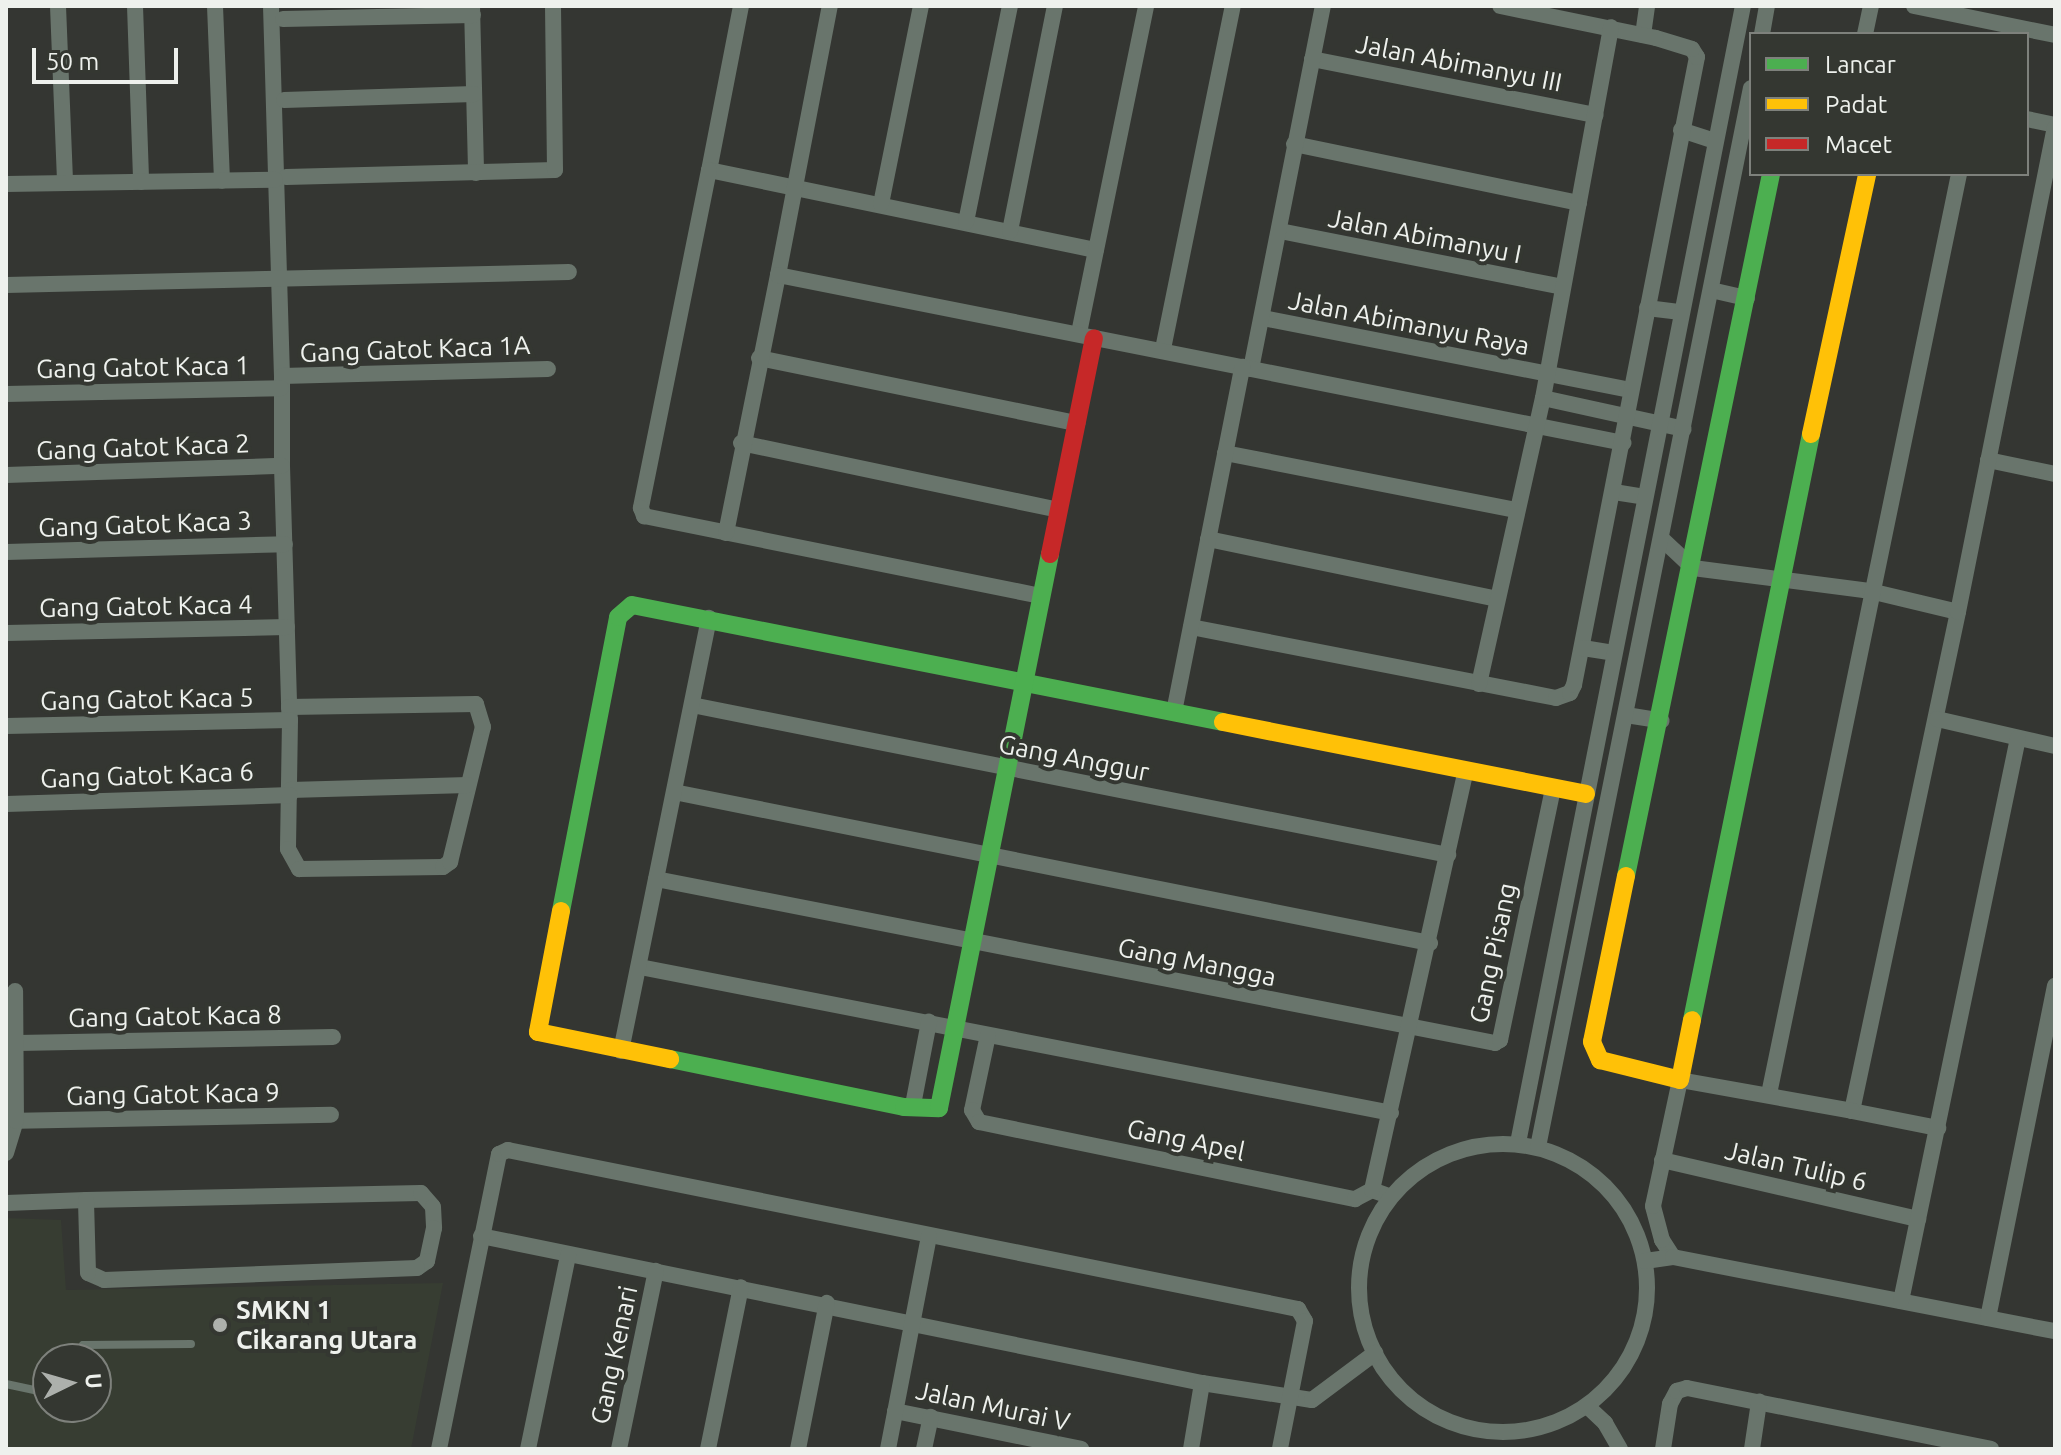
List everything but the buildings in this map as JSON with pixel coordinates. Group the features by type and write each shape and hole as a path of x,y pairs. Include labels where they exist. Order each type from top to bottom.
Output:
{"street":[{"path":"58,6 65,183"},
{"path":"135,6 141,182"},
{"path":"215,6 222,181"},
{"path":"271,6 281,179 279,278 289,714 288,849 299,869 443,867 453,854 468,785"},
{"path":"6,184 222,181 557,168 553,6"},
{"path":"741,6 641,508 650,518 1042,596"},
{"path":"726,533 741,443 778,275 830,6"},
{"path":"881,204 921,6"},
{"path":"966,222 1010,6"},
{"path":"1010,231 1055,6"},
{"path":"1146,6 1096,250 1077,423 1023,683 942,1102 934,1110 544,1036 538,1029 618,617 632,605 709,618 1023,683 1586,794"},
{"path":"1163,349 1233,6"},
{"path":"1174,712 1225,453 1246,368 1263,318 1294,144 1323,6"},
{"path":"1191,627 1479,684 1563,697 1574,685 1614,492 1696,52 1611,27 1500,6"},
{"path":"1643,35 1647,6"},
{"path":"1518,1143 1743,6"},
{"path":"1762,32 1767,6"},
{"path":"1865,32 1871,6"},
{"path":"1914,6 2055,35"},
{"path":"283,19 472,10 476,173"},
{"path":"1479,684 1543,398 1611,27"},
{"name":"Jalan Abimanyu III","path":"1312,59 1596,115"},
{"path":"284,100 474,94"},
{"path":"1538,1147 1749,101"},
{"path":"1852,1111 1937,719 2055,127 2029,120"},
{"path":"1681,130 1715,141"},
{"path":"1294,144 1579,203"},
{"path":"709,170 1096,250"},
{"path":"1771,176 1594,1053 1616,1065 1680,1080 1769,1094 1938,1128"},
{"path":"1673,1257 1662,1240 1653,1206 1779,582 1867,176"},
{"path":"1769,1094 1870,591 1959,176"},
{"name":"Jalan Abimanyu I","path":"1280,231 1562,287"},
{"path":"6,285 569,272"},
{"path":"778,275 1163,349 1623,443"},
{"path":"1711,290 1747,298"},
{"path":"1647,308 1681,312"},
{"name":"Jalan Abimanyu Raya","path":"1263,318 1631,390"},
{"path":"759,358 1077,423"},
{"name":"Gang Gatot Kaca 1A","path":"282,382 548,369"},
{"name":"Gang Gatot Kaca 1","path":"6,394 282,382"},
{"path":"1543,398 1658,426 1684,429"},
{"path":"741,443 1059,510"},
{"path":"1225,453 1516,510"},
{"path":"1988,460 2055,474"},
{"name":"Gang Gatot Kaca 2","path":"6,475 282,466"},
{"path":"1614,492 1645,497"},
{"path":"1661,538 1693,568 1779,582 1870,591 1958,612"},
{"path":"1208,539 1497,599"},
{"name":"Gang Gatot Kaca 3","path":"6,552 285,544"},
{"path":"621,1051 709,618"},
{"name":"Gang Gatot Kaca 4","path":"6,633 287,627"},
{"path":"1583,648 1614,653"},
{"name":"Gang Gatot Kaca 5","path":"6,726 469,704 479,708 483,727 468,785"},
{"name":"Gang Anggur","path":"692,705 1448,855"},
{"path":"1626,715 1662,721"},
{"path":"1937,719 2055,746"},
{"path":"1901,1301 2018,738"},
{"path":"1381,1193 1457,1150 1518,1143 1538,1147 1576,1162 1608,1188 1632,1222 1645,1261 1647,1302 1637,1342 1616,1378 1587,1406 1530,1430 1469,1428 1414,1401 1375,1353 1362,1314 1360,1273 1381,1193 1391,1113 1466,770"},
{"name":"Gang Gatot Kaca 6","path":"6,804 468,785"},
{"name":"Gang Pisang","path":"1411,1030 1500,1040 1553,788"},
{"path":"674,792 1430,943"},
{"name":"Gang Mangga","path":"656,879 1411,1030"},
{"path":"1583,931 1616,939"},
{"path":"640,967 1391,1113"},
{"path":"1988,1318 2055,986"},
{"path":"6,1153 18,1043 15,991"},
{"path":"913,1105 929,1022"},
{"name":"Gang Apel","path":"988,1035 972,1110 979,1122 1355,1199 1381,1193"},
{"name":"Gang Gatot Kaca 8","path":"18,1043 333,1037"},
{"name":"Gang Gatot Kaca 9","path":"11,1121 331,1115"},
{"path":"439,1449 499,1154 508,1150 1298,1309 1305,1321 1280,1449"},
{"name":"Jalan Tulip 6","path":"1662,1160 1918,1219"},
{"path":"6,1203 86,1200 421,1193 433,1207 434,1228 427,1261 417,1268 104,1280 88,1273 86,1200"},
{"path":"481,1236 915,1320 1202,1383 1290,1397 1318,1397 1375,1353"},
{"path":"888,1449 929,1236"},
{"path":"528,1449 568,1255"},
{"path":"1645,1261 1673,1257 2055,1331"},
{"name":"Gang Kenari","path":"619,1449 656,1271"},
{"path":"708,1449 741,1287"},
{"path":"798,1449 827,1303"},
{"path":"1191,1449 1202,1383"},
{"path":"1663,1449 1677,1391 1687,1388 1991,1449"},
{"path":"1752,1449 1759,1402"},
{"path":"1587,1406 1605,1423 1620,1449"},
{"name":"Jalan Murai V","path":"895,1411 931,1417 1010,1442 1081,1449"},
{"path":"924,1449 931,1417"}],"lane":[{"path":"112,1345 191,1344"},
{"path":"6,1384 32,1390"}],"shaded area":[{"name":"SMKN 1 Cikarang Utara","path":"6,1218 61,1220 66,1290 443,1283 411,1449 6,1449"}],"traffic: fast":[{"path":"1626,876 1771,176"},
{"path":"1692,1020 1811,434"},
{"path":"670,1059 904,1107 939,1108 1050,554"},
{"path":"561,911 618,617 632,605 1223,722"}],"traffic: slow":[{"path":"1811,434 1867,176"},
{"path":"1223,722 1586,794"},
{"path":"1626,876 1592,1042 1600,1060 1680,1080 1692,1020"},
{"path":"561,911 538,1032 670,1059"}],"traffic: jam":[{"path":"1050,554 1094,338"}],"place":[{"name":"SMKN 1 Cikarang Utara","path":"220,1325"}]}
